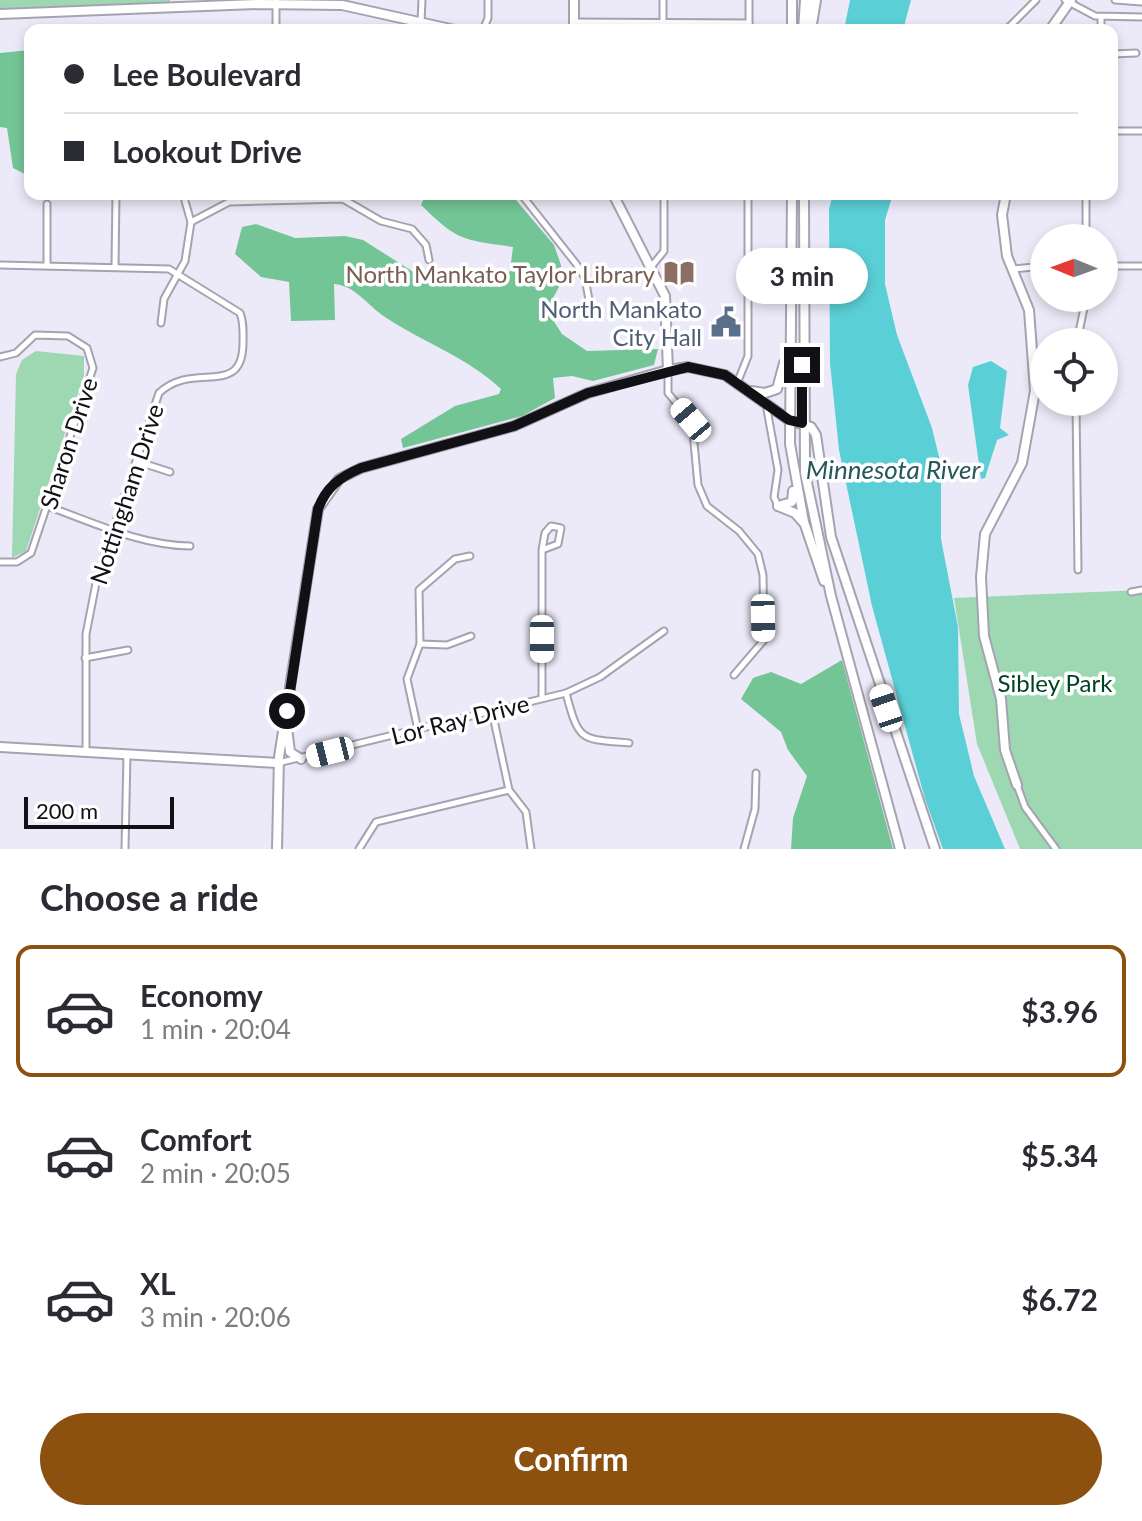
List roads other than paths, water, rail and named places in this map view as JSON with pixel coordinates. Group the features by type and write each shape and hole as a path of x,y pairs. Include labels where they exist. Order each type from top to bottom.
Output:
{"highway":[{"path":"804,24 806,0"},
{"path":"811,24 815,0"}],"main road":[{"path":"574,0 574,24"},
{"path":"792,0 792,24"},
{"path":"1054,24 1068,1"},
{"path":"0,14 202,3 350,3 430,24"},
{"path":"616,200 665,296 668,370"},
{"path":"778,506 794,500 789,466 792,200"},
{"path":"804,200 802,423 809,501 831,596 900,849"},
{"path":"1005,200 1002,215 1011,270 1029,310 1035,391 1022,463 985,534 981,577 984,636 1001,699 1005,750 1017,785"},
{"path":"751,391 771,392 781,382 789,318"},
{"path":"277,849 278,763 318,509 322,498 339,479 361,468 514,426 588,393 668,370 708,369 738,381 789,420 802,423 816,435 831,537 935,849"},
{"path":"790,444 804,522 831,596"},
{"path":"778,506 795,513 804,522"},
{"path":"287,711 290,752 301,759"},
{"name":"Lor Ray Drive","path":"0,747 278,763"}],"street":[{"path":"421,22 422,0"},
{"path":"486,24 488,0"},
{"path":"663,0 663,24"},
{"path":"749,0 749,24"},
{"path":"1014,24 1036,0"},
{"path":"1068,1 1101,17 1139,17 1139,2 1115,0"},
{"path":"276,2 276,24"},
{"path":"1101,17 1101,24"},
{"path":"1118,54 1136,53"},
{"path":"1118,131 1142,131"},
{"path":"115,267 116,200"},
{"path":"191,222 229,202 305,200"},
{"path":"345,200 381,221 412,229 426,245 429,260"},
{"path":"526,200 577,265 585,278 589,300"},
{"path":"650,267 664,251 664,200"},
{"path":"738,381 748,356 748,200"},
{"path":"1086,200 1086,224"},
{"path":"161,323 164,299 185,261 191,222 185,201"},
{"path":"47,204 47,265"},
{"name":"Nottingham Drive","path":"0,265 169,269 240,313 243,322 243,359 235,372 224,376 183,377 169,383 159,393 97,578 85,658 86,751"},
{"path":"1118,266 1142,266"},
{"path":"1011,270 1030,268"},
{"name":"Sharon Drive","path":"0,357 16,353 35,335 74,338 87,348 93,368 31,553 17,562 0,562"},
{"path":"668,370 668,393 692,422 698,485 707,506 739,531 758,554 763,575 764,640 734,675"},
{"path":"766,403 778,470 774,497 778,506"},
{"path":"1076,416 1078,570"},
{"path":"136,461 170,472"},
{"path":"47,506 114,530 176,546 190,546"},
{"path":"542,550 558,544 561,528 547,530 542,550 542,698"},
{"path":"418,730 407,679 420,644 419,590 455,559 470,556"},
{"path":"1131,592 1142,590"},
{"name":"Lor Ray Drive","path":"278,763 566,693 600,677 664,631"},
{"path":"420,644 447,645 471,636"},
{"path":"85,658 128,650"},
{"path":"566,693 576,729 589,740 629,743"},
{"path":"492,711 509,790 526,812 531,849"},
{"path":"125,849 127,754"},
{"path":"744,849 755,809 756,773"},
{"path":"1017,785 1025,807 1056,849"},
{"path":"359,849 376,822 509,790"}],"water":[{"path":"850,0 911,0 905,24 845,24"},
{"name":"Minnesota River","path":"831,200 891,200 885,220 885,284 897,335 932,428 941,465 941,539 958,627 959,714 974,776 1005,849 943,849 925,799 872,606 839,450 830,363"},
{"path":"991,361 1007,371 1000,428 1009,435 997,440 985,478 981,479 968,385 973,367"}],"place":[{"name":"North Mankato Taylor Library","path":"679,273"},
{"name":"North Mankato City Hall","path":"726,322"}],"park label":[{"name":"Sibley Park","path":"1055,682"}]}
